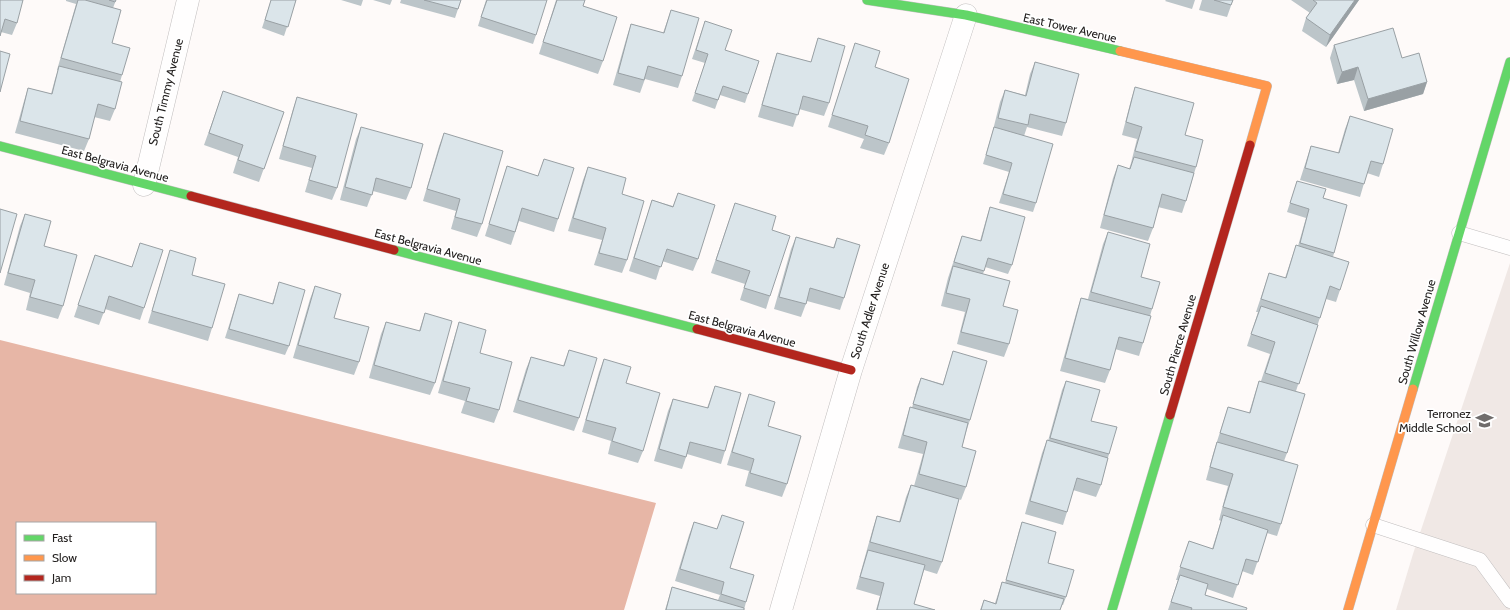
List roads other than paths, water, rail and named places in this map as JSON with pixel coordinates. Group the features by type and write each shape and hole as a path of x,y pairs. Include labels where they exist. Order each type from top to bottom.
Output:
{"street":[{"name":"South Timmy Avenue","path":"144,185 188,0"},
{"name":"East Tower Avenue","path":"867,0 966,15 1266,86"},
{"name":"South Adler Avenue","path":"781,610 851,370 966,15"},
{"name":"South Willow Avenue","path":"1348,610 1510,62"},
{"name":"South Pierce Avenue","path":"1112,610 1266,86"},
{"name":"East Belgravia Avenue","path":"0,146 851,370"}],"lane":[{"path":"1459,233 1510,248"},
{"path":"1373,525 1480,560 1510,601"}],"place":[{"name":"Terronez Middle School","path":"1484,421"}]}
